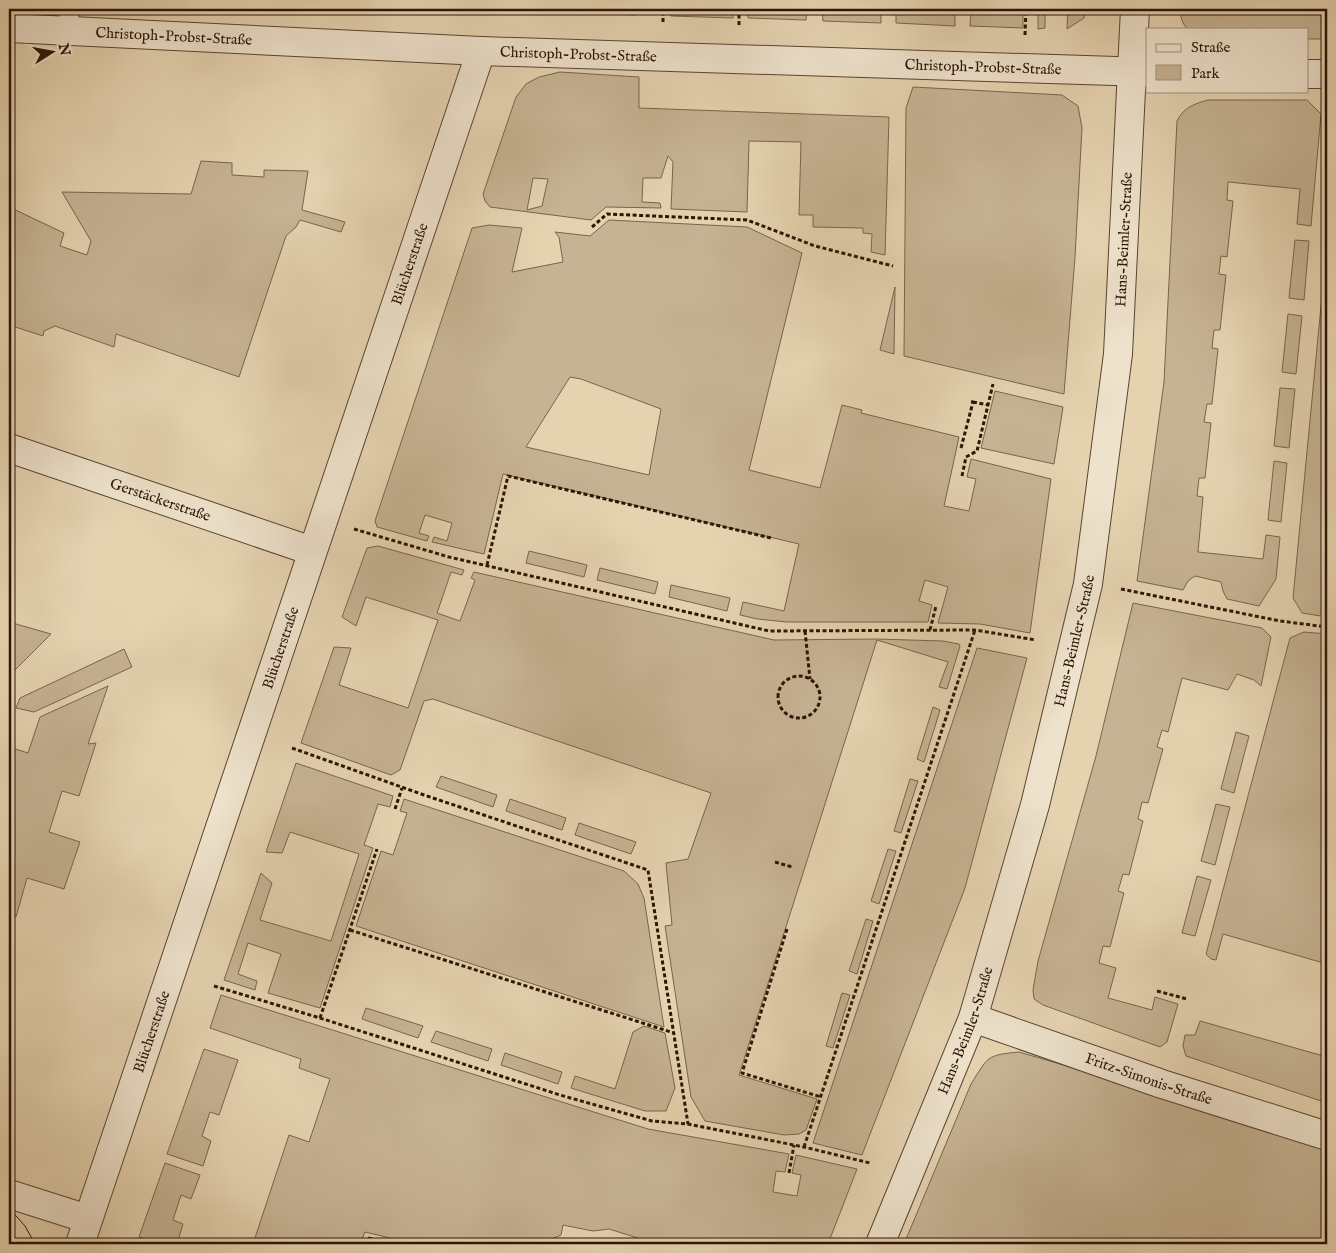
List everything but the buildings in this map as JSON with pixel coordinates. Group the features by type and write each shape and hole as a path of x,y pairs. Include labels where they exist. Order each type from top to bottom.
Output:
{"street":[{"name":"Hans-Beimler-Straße","path":"880,1244 973,1018 1035,805 1088,584 1118,354 1140,71 1135,9"},
{"name":"Christoph-Probst-Straße","path":"9,28 69,20 481,52 1140,71"},
{"name":"Blücherstraße","path":"84,1232 481,52"},
{"path":"1308,74 1327,74"},
{"name":"Gerstäckerstraße","path":"9,448 312,551"},
{"name":"Fritz-Simonis-Straße","path":"973,1018 1162,1084 1327,1136"},
{"path":"9,1194 84,1232"}],"path":[{"path":"663,9 663,22"},
{"path":"739,9 739,25"},
{"path":"1025,35 1026,9"},
{"path":"592,227 607,214 747,220 815,246 892,266"},
{"path":"962,476 966,457 977,451 993,384"},
{"path":"961,448 971,401 988,405"},
{"path":"488,565 508,476 771,538"},
{"path":"323,520 449,557 769,631 975,630 1036,640"},
{"path":"1119,589 1280,621 1327,626"},
{"path":"930,630 936,606"},
{"path":"804,1147 975,630"},
{"path":"805,631 810,679 819,690 819,703 816,710 805,718 798,719 786,714 781,708 777,695 783,682 796,676 810,679"},
{"path":"292,748 402,788 648,870 688,1124"},
{"path":"395,809 402,788"},
{"path":"320,1018 377,849"},
{"path":"774,862 792,867"},
{"path":"350,930 674,1033"},
{"path":"787,930 742,1073 821,1097"},
{"path":"214,986 560,1095 652,1121 688,1124 804,1147 870,1163"},
{"path":"1157,991 1187,998"},
{"path":"789,1173 794,1145"},
{"path":"366,1244 368,1238 395,1244"},
{"path":"558,1244 590,1239 605,1244"}],"green space":[{"path":"504,9 636,9 635,15"},
{"path":"671,9 733,9 733,18 671,16"},
{"path":"748,9 807,9 806,20 748,18"},
{"path":"822,9 881,9 881,23 823,21"},
{"path":"896,9 955,9 955,26 896,23"},
{"path":"971,9 1023,9 1023,28 970,26"},
{"path":"1038,9 1045,9 1045,28 1038,29"},
{"path":"1068,9 1086,9 1084,18 1067,29"},
{"path":"1181,9 1327,9 1327,39 1308,39 1308,28 1187,28 1184,25"},
{"path":"560,72 639,77 639,108 889,117 885,255 871,252 872,234 863,233 863,228 813,227 813,215 799,215 801,142 749,141 747,212 671,209 673,162 668,156 661,178 643,178 642,202 660,203 661,208 606,207 591,220 490,207 485,201 483,194 516,97 526,84 539,77","holes":["533,178 548,179 542,206 527,210"]},
{"path":"913,87 1062,95 1078,106 1082,128 1075,257 1064,394 904,356 906,108"},
{"path":"1208,100 1307,100 1321,114 1311,226 1297,224 1300,189 1228,182 1227,200 1233,201 1227,257 1221,256 1219,274 1226,275 1220,330 1214,330 1212,348 1218,349 1212,404 1207,404 1204,422 1211,423 1205,478 1199,478 1197,496 1203,497 1198,552 1263,559 1266,535 1280,537 1276,579 1259,606 1227,599 1221,582 1195,576 1188,581 1183,590 1137,581 1164,382 1177,121 1183,112 1190,107"},
{"path":"201,161 232,163 232,175 264,177 264,170 308,171 302,210 345,222 341,232 300,220 296,227 286,236 239,377 116,334 114,347 55,326 44,331 43,336 9,325 9,207 64,233 60,246 87,255 91,241 62,192 191,194"},
{"path":"609,220 747,227 802,253 749,470 820,488 842,405 862,410 861,413 959,437 944,506 969,511 976,479 967,477 971,459 1051,479 1030,633 980,624 938,623 948,587 925,580 919,601 932,605 928,622 787,622 740,615 743,602 784,611 799,544 503,474 484,554 432,542 434,537 447,541 452,523 425,515 419,533 429,536 427,541 377,527 375,521 472,228 489,225 522,228 512,272 563,262 559,237 555,232 590,236","holes":["570,377 581,379 661,409 649,475 526,447"]},
{"path":"1295,240 1309,241 1304,300 1289,298"},
{"path":"1327,243 1327,617 1302,613 1293,598"},
{"path":"895,287 894,354 880,350"},
{"path":"1288,314 1302,316 1296,374 1282,372"},
{"path":"1280,388 1295,389 1289,448 1274,446"},
{"path":"995,391 1063,407 1054,464 981,448"},
{"path":"1274,461 1287,463 1281,522 1268,520"},
{"path":"378,546 464,570 462,575 451,572 437,613 460,621 475,580 471,578 474,572 774,640 877,639 943,641 959,644 947,689 939,687 948,662 877,640 739,1075 817,1099 806,1130 799,1134 784,1135 705,1121 691,1097 665,926 672,925 666,863 688,859 711,793 433,699 424,701 400,770 391,775 301,743 334,647 351,648 339,685 408,708 438,620 366,597 356,626 342,617 367,548"},
{"path":"529,551 587,565 584,577 526,563"},
{"path":"600,568 658,582 655,594 597,580"},
{"path":"671,585 730,598 727,611 669,597"},
{"path":"1133,603 1262,628 1271,637 1261,686 1254,680 1237,674 1228,690 1182,678 1168,732 1162,730 1157,747 1163,749 1148,803 1142,802 1138,819 1143,821 1129,875 1123,874 1118,891 1124,893 1110,947 1103,946 1099,963 1116,968 1108,998 1152,1010 1155,997 1178,1004 1167,1042 1160,1047 1043,1005 1034,999 1033,990 1038,961 1096,756"},
{"path":"9,622 51,634 9,676"},
{"path":"1304,632 1327,634 1327,964 1223,934 1216,960 1211,959 1206,954 1290,638"},
{"path":"977,648 1027,658 965,888 862,1155 813,1143"},
{"path":"124,649 132,667 34,712 16,708 20,698"},
{"path":"108,686 88,744 96,743 79,796 62,791 49,832 80,842 64,889 27,878 16,917 9,911 9,747 28,753 40,717"},
{"path":"933,707 940,710 924,762 917,759"},
{"path":"1236,732 1249,736 1234,793 1221,789"},
{"path":"296,763 393,796 390,807 378,804 364,845 373,848 320,1008 268,993 281,954 248,943 238,974 257,981 255,990 224,980 261,873 272,883 260,920 331,941 359,854 290,832 282,853 266,852"},
{"path":"441,776 497,795 493,807 436,787"},
{"path":"910,779 918,781 901,833 894,831"},
{"path":"404,799 624,871 638,884 644,898 664,1027 356,926 381,851 393,855 407,813 400,811"},
{"path":"510,799 566,818 562,830 506,811"},
{"path":"1216,804 1230,807 1215,865 1201,861"},
{"path":"579,823 636,842 631,854 575,835"},
{"path":"888,849 896,851 879,904 871,901"},
{"path":"1197,876 1211,880 1195,936 1182,933"},
{"path":"866,919 873,921 857,974 849,971"},
{"path":"842,993 850,995 833,1048 826,1046"},
{"path":"221,995 648,1129 789,1154 785,1172 776,1171 773,1192 797,1196 801,1175 792,1173 796,1155 857,1169 828,1244 657,1244 609,1229 593,1231 563,1225 561,1235 540,1244 415,1244 365,1232 360,1244 253,1244 289,1135 309,1142 330,1079 299,1068 301,1059 210,1028"},
{"path":"366,1008 423,1026 418,1038 362,1019"},
{"path":"1200,1021 1327,1057 1327,1103 1186,1056 1183,1046 1185,1035 1195,1035"},
{"path":"644,1026 665,1033 675,1088 666,1111 645,1111 571,1088 575,1076 615,1089 633,1032"},
{"path":"436,1031 492,1049 488,1061 431,1042"},
{"path":"204,1049 238,1060 219,1115 210,1112 202,1136 211,1141 203,1166 167,1154"},
{"path":"1019,1052 1152,1091 1327,1150 1327,1244 904,1244 971,1084 989,1059 1000,1054"},
{"path":"505,1053 562,1072 558,1084 501,1065"},
{"path":"165,1163 200,1175 191,1199 181,1195 173,1220 183,1224 177,1244 163,1244 139,1237"}],"tram line":[{"path":"9,1208 25,1226 35,1244"}]}
